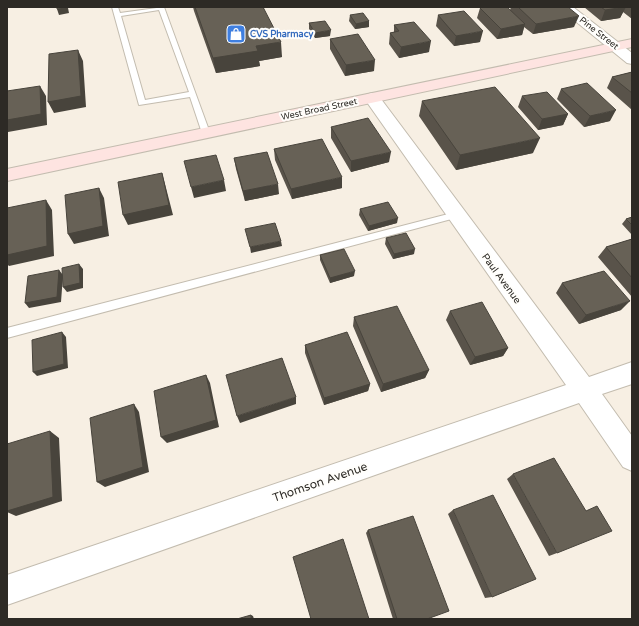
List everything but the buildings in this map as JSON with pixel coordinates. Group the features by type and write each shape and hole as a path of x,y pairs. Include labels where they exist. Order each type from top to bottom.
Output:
{"main road":[{"name":"West Broad Street","path":"7,175 632,43"}],"street":[{"name":"Pine Street","path":"566,7 632,60"},
{"name":"Paul Avenue","path":"372,98 585,390 632,458"},
{"name":"Thomson Avenue","path":"7,590 632,373"}],"lane":[{"path":"193,94 142,103 116,11 161,8 193,94 206,133"},
{"path":"7,333 456,215"}],"place":[{"name":"CVS Pharmacy","path":"236,34"}]}
